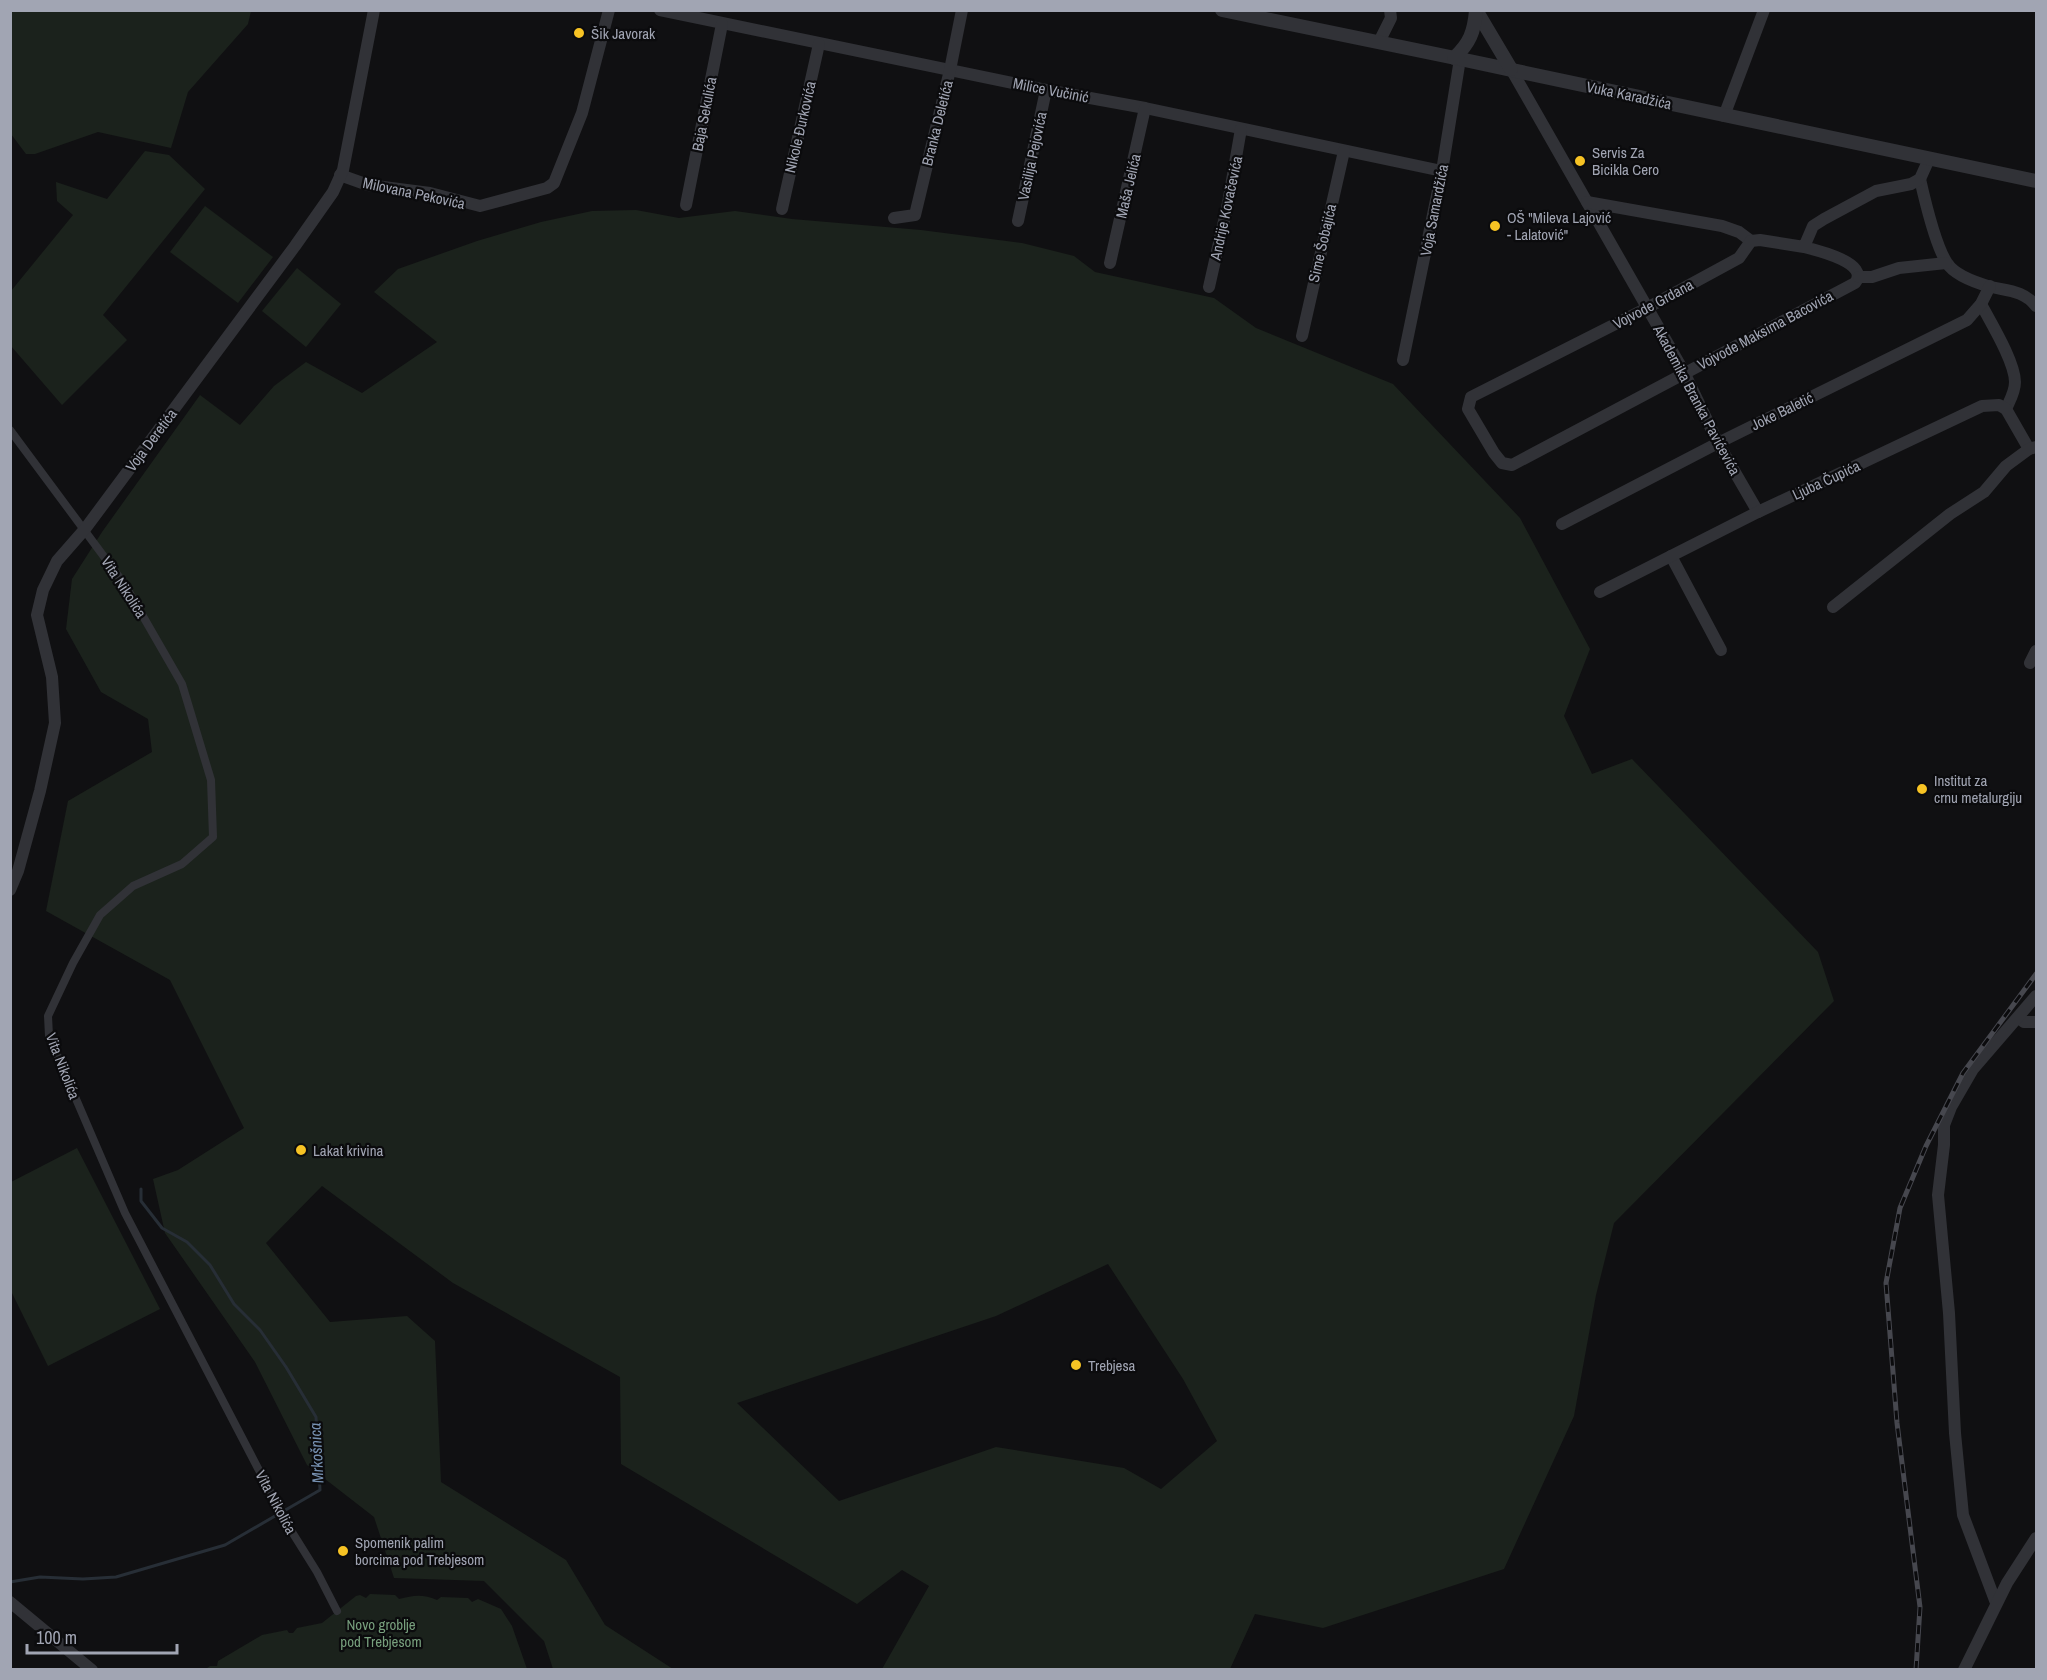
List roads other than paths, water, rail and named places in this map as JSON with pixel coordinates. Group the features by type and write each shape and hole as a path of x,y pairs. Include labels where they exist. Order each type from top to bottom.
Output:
{"street":[{"name":"Voja Deretića","path":"10,890 18,871 40,791 55,723 52,677 37,615 43,590 57,561 85,528 333,192 340,175 374,10"},
{"name":"Milovana Pekovića","path":"340,175 368,185 430,194 480,206 547,188 554,183 582,113 609,10"},
{"name":"Milice Vučinić","path":"660,10 1046,90 1145,108 1442,171"},
{"name":"Branka Deletića","path":"894,218 915,215 962,10"},
{"name":"Vuka Karadžića","path":"1222,10 2037,181"},
{"path":"1379,42 1391,18 1390,10"},
{"path":"1457,58 1472,37 1476,10"},
{"path":"1476,10 1511,69"},
{"path":"1724,116 1764,10"},
{"name":"Baja Sekulića","path":"686,205 722,24"},
{"name":"Nikole Đurkovića","path":"782,209 819,44"},
{"name":"Voja Samardžića","path":"1403,360 1442,171 1457,58"},
{"name":"Akademika Branka Pavićevića","path":"1511,69 1684,372 1718,443 1758,512"},
{"name":"Vasilija Pejovića","path":"1018,222 1046,90"},
{"name":"Maša Jelića","path":"1110,263 1145,108"},
{"name":"Andrije Kovačevića","path":"1209,288 1228,203 1241,129"},
{"name":"Sime Šobajića","path":"1302,336 1344,151"},
{"path":"1804,247 1813,226 1876,191 1911,184 1920,179 1929,159"},
{"path":"1920,179 1946,263 1970,280 2020,292 2037,306"},
{"path":"1587,202 1722,226 1739,232 1751,241 1760,240 1828,253 1853,267 1858,278 1872,277 1899,268 1946,263"},
{"name":"Vojvode Grdana","path":"1512,465 1502,463 1494,453 1468,409 1471,397 1647,308 1739,258 1751,241"},
{"name":"Vojvode Maksima Bacovića","path":"1512,465 1855,283 1858,278"},
{"name":"Joke Baletić","path":"1562,524 1718,443 1967,320 1981,304 1990,286"},
{"path":"1833,607 1950,514 1984,492 2006,466 2033,448 2006,409 2014,391 2013,368 1981,304"},
{"name":"Ljuba Čupića","path":"1599,592 1758,512 1982,406 1999,405 2006,409"},
{"path":"10,430 85,528"},
{"name":"Vita Nikolića","path":"85,528 125,585 182,684 211,780 213,837 182,864 133,886 100,915 48,1016 49,1036 125,1213 276,1504 337,1611"},
{"path":"1671,556 1721,650"},
{"path":"2030,663 2037,651"},
{"path":"1996,1603 1963,1515 1938,1195 1944,1125 1951,1107 1973,1069 2037,996"},
{"path":"2019,1018 2024,1022 2037,1022"},
{"path":"1964,1670 2007,1582 2037,1538"},
{"path":"10,1602 92,1670"}],"waterway":[{"name":"Mrkošnica","path":"10,1582 40,1577 83,1579 116,1577 225,1545 320,1490 316,1417 286,1367 260,1330 234,1304 210,1265 187,1242 162,1228 141,1201 141,1189"}],"railway":[{"path":"1916,1670 1920,1607 1897,1423 1886,1283 1900,1208 1926,1146 1963,1073 2036,974"}],"place":[{"name":"Šik Javorak","path":"579,33"},
{"name":"Servis Za Bicikla Cero","path":"1580,161"},
{"name":"OŠ \"Mileva Lajović - Lalatović\"","path":"1495,226"},
{"name":"Institut za crnu metalurgiju","path":"1922,789"},
{"name":"Lakat krivina","path":"301,1150"},
{"name":"Trebjesa","path":"1076,1365"},
{"name":"Spomenik palim borcima pod Trebjesom","path":"343,1551"}],"park label":[{"name":"Novo groblje pod Trebjesom","path":"381,1632"}]}
